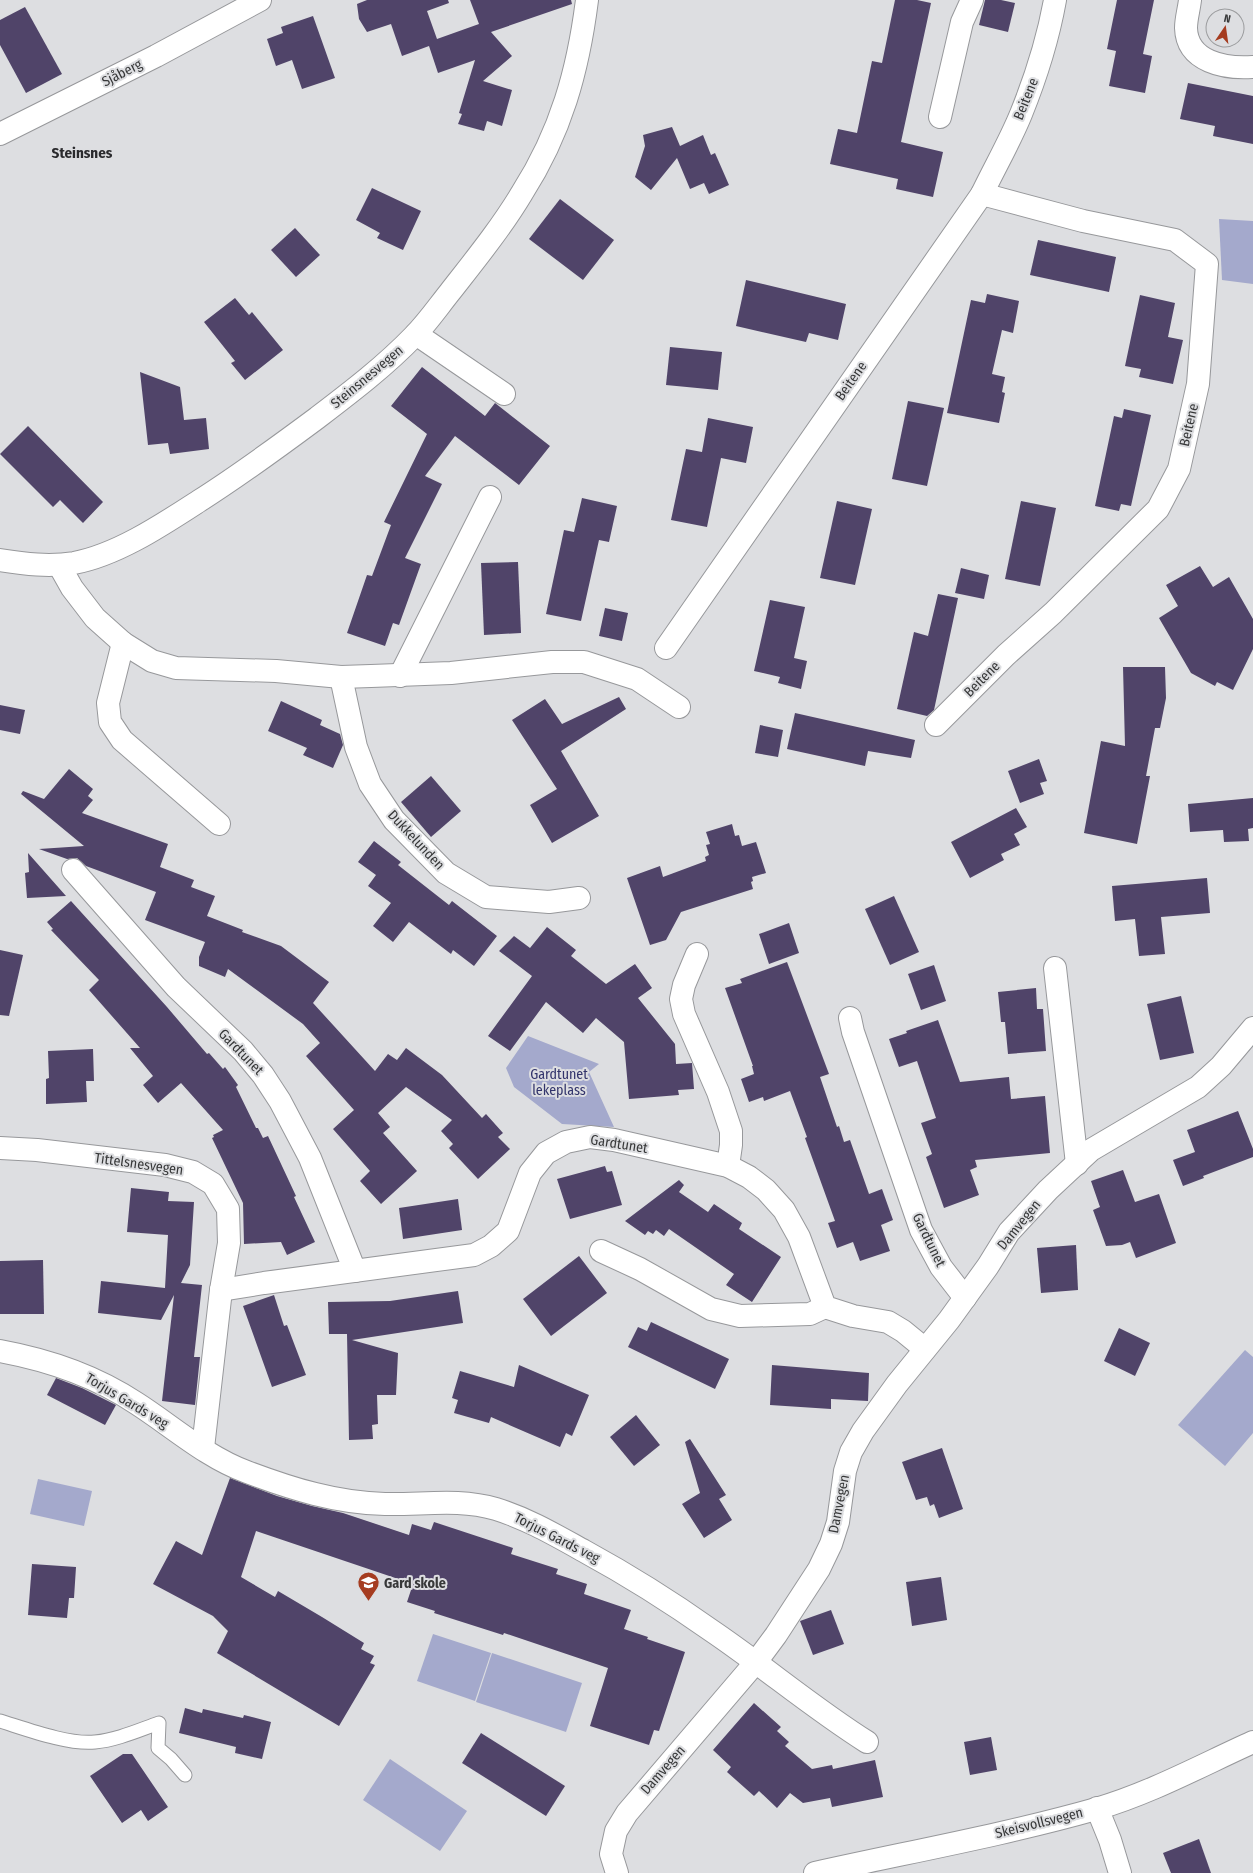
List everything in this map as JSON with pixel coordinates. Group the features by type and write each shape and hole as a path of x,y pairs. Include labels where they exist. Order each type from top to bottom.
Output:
{"street":[{"name":"Steinsnesvegen","path":"0,560 41,565 76,563 132,542 177,516 248,470 380,370 416,334 493,237 523,192 546,150 566,104 581,46 588,0"},
{"path":"940,117 962,22 972,0"},
{"name":"Beitene","path":"666,648 982,194 1021,115 1049,30 1055,0"},
{"path":"1190,0 1186,28 1190,45 1201,58 1218,65 1243,68 1253,67"},
{"name":"Sjåberg","path":"0,134 156,56 247,3"},
{"name":"Beitene","path":"936,725 1006,655 1053,613 1158,509 1179,469 1198,384 1207,264 1175,240 1083,221 982,194"},
{"path":"416,334 504,394"},
{"path":"400,676 490,497"},
{"path":"59,565 72,588 95,618 123,643 152,661 176,668 276,670 341,677 451,673 552,662 584,662 637,679 679,707"},
{"path":"123,643 108,703 110,722 122,740 219,824"},
{"name":"Dukkelunden","path":"341,677 356,747 370,784 394,820 446,873 486,897 548,902 579,898"},
{"name":"Gardtunet","path":"73,870 176,987 242,1051 263,1075 280,1101 310,1158 355,1271"},
{"path":"697,954 684,985 681,998 684,1014 718,1092 731,1131 728,1166"},
{"path":"1056,968 1077,1164"},
{"name":"Gardtunet","path":"850,1018 853,1032 921,1230 941,1267 965,1298"},
{"name":"Damvegen","path":"617,1873 611,1854 616,1831 627,1813 756,1662 776,1635 819,1569 831,1544 838,1522 845,1471 851,1452 863,1431 897,1384 965,1298 1009,1232 1048,1190 1091,1150 1198,1087 1221,1066 1253,1028"},
{"name":"Gardtunet","path":"221,1290 474,1255 491,1246 508,1231 530,1172 546,1153 566,1142 590,1138 614,1140 728,1166 749,1177 766,1190 784,1210 798,1237 825,1307"},
{"name":"Tittelsnesvegen","path":"0,1148 37,1150 164,1165 193,1172 212,1184 228,1209 229,1243 221,1290"},
{"path":"601,1251 640,1269 711,1309 740,1316 810,1314 825,1307 853,1316 888,1322 903,1331 925,1350"},
{"path":"203,1448 221,1290"},
{"name":"Torjus Gards veg","path":"0,1351 55,1363 79,1372 135,1402 203,1448 245,1472 326,1498 353,1502 385,1504 461,1502 495,1508 531,1522 626,1574 712,1630 838,1724 867,1742"},
{"name":"Skeisvollsvegen","path":"815,1873 996,1833 1097,1808 1150,1789 1253,1742"},
{"path":"1097,1808 1110,1840 1120,1873"}],"lane":[{"path":"0,1721 64,1739 84,1742 104,1741 159,1723 158,1748 171,1759 185,1775"}],"green space":[{"path":"1219,219 1253,221 1253,284 1222,280"},
{"name":"Gardtunet lekeplass","path":"528,1036 599,1064 589,1072 614,1127 562,1124 514,1087 506,1068"},
{"path":"1245,1350 1253,1357 1253,1433 1225,1466 1178,1425"},
{"path":"38,1479 92,1491 84,1526 30,1514"},
{"path":"433,1634 491,1653 475,1701 417,1681"},
{"path":"492,1653 582,1683 566,1732 476,1702"},
{"path":"390,1759 467,1811 440,1851 363,1800"}],"building":[{"path":"367,0 448,0 449,3 427,11 437,39 479,24 470,0 571,0 572,4 491,32 512,56 483,81 512,90 502,126 487,121 484,131 458,124 462,114 459,113 475,60 438,73 429,46 402,56 391,24 367,32 359,19 357,4"},
{"path":"895,0 917,0 931,3 901,142 943,152 933,197 896,189 898,179 830,164 838,129 857,133 872,61 882,63"},
{"path":"985,0 1001,0 1015,3 1008,32 979,25"},
{"path":"1117,0 1154,0 1143,54 1152,56 1145,93 1109,86 1116,51 1107,49"},
{"path":"25,7 62,74 26,93 0,45 0,20"},
{"path":"313,16 335,78 302,89 292,60 276,66 267,39 283,33 281,27"},
{"path":"1188,83 1253,96 1253,144 1213,136 1215,126 1180,119"},
{"path":"672,127 680,146 703,135 711,155 715,153 729,185 709,194 704,183 690,189 677,158 651,190 635,177 645,146 643,135"},
{"path":"372,188 421,211 403,250 377,238 380,233 356,220"},
{"path":"560,199 614,240 583,280 529,239"},
{"path":"295,228 320,255 296,277 271,250"},
{"path":"1038,240 1116,257 1109,292 1030,275"},
{"path":"746,280 846,304 838,340 809,333 806,342 736,326"},
{"path":"987,294 1019,301 1013,333 1002,330 992,374 1005,377 1002,392 1005,393 999,423 947,413 971,300 985,303"},
{"path":"1140,295 1175,303 1168,337 1183,340 1173,384 1139,377 1141,369 1125,366"},
{"path":"235,298 249,315 252,312 283,350 245,380 231,363 235,361 204,322"},
{"path":"670,347 722,352 718,390 666,385"},
{"path":"422,367 485,416 495,403 550,446 519,485 455,436 425,476 442,484 405,558 421,564 399,625 393,623 385,646 347,633 367,575 372,576 391,525 384,522 427,434 391,406"},
{"path":"140,372 180,387 184,420 206,418 209,449 170,454 168,443 148,445"},
{"path":"908,401 944,408 927,486 892,479"},
{"path":"1124,409 1151,415 1131,506 1121,504 1119,511 1095,506 1114,416 1122,418"},
{"path":"708,418 753,427 746,463 721,458 707,527 671,520 686,449 702,452"},
{"path":"28,426 103,502 83,523 60,500 53,507 0,454"},
{"path":"582,498 617,506 609,542 599,540 581,621 546,614 564,530 574,532"},
{"path":"837,501 872,509 855,585 820,578"},
{"path":"1021,501 1056,508 1040,586 1005,579"},
{"path":"518,562 521,633 484,635 481,563"},
{"path":"1200,566 1213,587 1229,577 1253,619 1253,649 1233,690 1217,682 1215,686 1191,673 1159,618 1178,606 1166,585"},
{"path":"961,568 989,575 984,599 955,593"},
{"path":"938,594 958,598 934,710 927,716 897,709 914,632 928,636"},
{"path":"770,600 805,607 794,658 807,661 801,689 778,683 780,677 754,671"},
{"path":"605,608 628,613 622,641 599,636"},
{"path":"1123,667 1165,667 1166,698 1160,728 1155,728 1146,776 1150,776 1137,844 1084,833 1101,741 1125,746"},
{"path":"619,697 626,709 561,751 599,816 552,843 530,805 557,789 512,720 545,699 562,724"},
{"path":"281,701 322,720 320,725 340,734 343,745 333,768 303,755 307,748 268,731"},
{"path":"0,705 25,710 20,734 0,730"},
{"path":"795,713 915,740 911,758 868,751 865,766 787,749"},
{"path":"760,725 783,730 778,757 755,753"},
{"path":"1039,759 1047,781 1040,783 1044,794 1020,803 1008,771"},
{"path":"69,769 93,789 88,796 93,800 82,813 168,844 160,867 194,880 191,887 215,896 207,916 243,930 242,932 281,946 329,982 313,1003 375,1071 388,1054 397,1060 406,1048 442,1075 482,1118 486,1114 503,1133 498,1137 510,1149 478,1179 449,1148 453,1144 441,1131 452,1120 406,1087 378,1113 390,1127 383,1133 417,1171 381,1204 360,1181 370,1171 333,1129 354,1110 306,1056 320,1043 303,1024 228,969 225,977 199,966 199,957 205,942 145,920 156,892 86,866 77,858 67,859 39,849 84,846 21,794 23,791 44,799"},
{"path":"431,776 461,811 431,837 401,802"},
{"path":"1253,798 1253,828 1248,829 1249,841 1224,842 1223,830 1190,832 1188,804"},
{"path":"1016,808 1027,827 1014,834 1020,845 1001,854 1004,860 970,878 951,842"},
{"path":"732,824 735,836 739,835 742,846 756,842 766,873 752,877 753,881 751,882 753,889 681,912 666,940 650,945 627,878 660,866 663,877 706,861 705,857 709,855 706,845 710,844 706,832"},
{"path":"374,841 401,862 398,865 449,905 452,901 497,936 474,966 453,950 451,954 409,922 393,942 373,926 391,903 368,886 376,875 358,862"},
{"path":"28,853 66,896 27,898 25,873 29,872"},
{"path":"1207,878 1210,913 1161,917 1165,954 1139,956 1135,919 1115,921 1112,886"},
{"path":"894,896 919,952 890,965 865,909"},
{"path":"71,901 167,1007 207,1054 209,1053 223,1069 225,1067 238,1085 236,1087 256,1128 258,1128 263,1138 268,1136 296,1196 294,1197 315,1242 287,1255 281,1242 244,1244 243,1203 212,1138 214,1137 213,1135 223,1130 181,1083 158,1103 143,1085 153,1076 130,1048 140,1048 89,990 99,980 51,930 53,929 47,922"},
{"path":"789,923 799,953 769,964 759,934"},
{"path":"547,927 576,950 571,956 606,984 635,964 652,988 638,998 675,1044 676,1064 692,1063 694,1089 678,1090 679,1095 629,1099 624,1042 596,1018 583,1033 546,1002 510,1051 488,1036 532,976 499,951 514,936 530,948"},
{"path":"0,950 23,955 9,1016 0,1015"},
{"path":"787,962 829,1074 820,1077 837,1127 839,1126 844,1142 850,1140 869,1194 882,1189 893,1220 881,1225 890,1251 860,1261 853,1242 837,1248 828,1223 835,1221 790,1091 764,1101 763,1097 749,1102 741,1079 754,1074 753,1066 725,988 742,983 740,979"},
{"path":"934,965 946,1001 921,1010 908,974"},
{"path":"1036,988 1037,1009 1043,1009 1046,1051 1008,1054 1005,1022 1001,1022 998,992"},
{"path":"1181,996 1194,1053 1160,1060 1147,1004"},
{"path":"938,1020 960,1082 1009,1077 1011,1099 1045,1096 1050,1153 975,1160 977,1167 970,1170 979,1195 944,1208 926,1157 932,1154 921,1123 936,1118 917,1061 899,1067 889,1039 907,1033 906,1031"},
{"path":"93,1049 94,1081 86,1081 87,1102 46,1104 46,1079 49,1078 48,1051"},
{"path":"1238,1111 1253,1149 1253,1157 1203,1176 1204,1178 1183,1186 1173,1160 1195,1152 1187,1130"},
{"path":"605,1166 607,1172 612,1171 622,1205 570,1219 557,1179"},
{"path":"1123,1170 1135,1202 1159,1194 1176,1243 1136,1258 1130,1242 1122,1245 1106,1246 1093,1210 1100,1207 1091,1181"},
{"path":"679,1180 684,1185 679,1192 708,1212 714,1204 742,1223 739,1229 781,1257 752,1302 726,1285 734,1274 669,1229 664,1236 656,1230 653,1234 648,1231 645,1235 625,1221"},
{"path":"131,1188 169,1192 168,1201 194,1202 190,1265 181,1283 202,1285 194,1357 200,1357 195,1405 162,1401 174,1295 161,1320 98,1313 101,1281 165,1288 168,1235 127,1232"},
{"path":"458,1199 462,1230 403,1239 399,1208"},
{"path":"1076,1245 1078,1290 1041,1293 1037,1248"},
{"path":"579,1256 607,1293 551,1336 523,1299"},
{"path":"43,1260 44,1314 0,1314 0,1261"},
{"path":"458,1291 463,1323 352,1340 398,1353 396,1395 377,1395 378,1424 372,1425 373,1439 349,1440 347,1334 329,1334 328,1302 390,1301"},
{"path":"274,1295 284,1326 287,1325 306,1375 272,1387 243,1306"},
{"path":"651,1322 729,1359 715,1389 628,1347 638,1327 647,1331"},
{"path":"1119,1328 1150,1343 1135,1376 1104,1361"},
{"path":"519,1365 589,1395 572,1436 566,1433 560,1447 491,1417 489,1423 454,1413 458,1400 452,1398 460,1371 514,1387"},
{"path":"772,1365 869,1373 868,1401 831,1399 831,1409 770,1405"},
{"path":"56,1378 82,1388 116,1405 105,1425 47,1395"},
{"path":"636,1415 660,1445 634,1466 610,1437"},
{"path":"690,1439 726,1495 719,1499 732,1520 704,1538 682,1504 700,1493 685,1442"},
{"path":"942,1448 963,1509 939,1518 934,1504 930,1506 927,1497 916,1500 902,1462"},
{"path":"230,1478 277,1496 343,1513 409,1535 412,1524 431,1530 434,1522 513,1548 511,1554 558,1569 556,1574 587,1584 584,1594 631,1610 624,1629 648,1637 647,1639 685,1652 659,1731 654,1730 649,1745 590,1726 608,1668 504,1633 503,1635 434,1613 435,1611 407,1602 413,1584 256,1531 241,1577 275,1597 278,1591 322,1617 364,1643 361,1649 374,1656 370,1663 375,1665 339,1726 217,1653 228,1631 213,1616 153,1584 176,1541 202,1555"},
{"path":"32,1564 76,1567 74,1598 69,1598 67,1618 28,1615"},
{"path":"941,1577 947,1620 912,1626 906,1582"},
{"path":"831,1610 844,1644 813,1655 800,1621"},
{"path":"754,1703 781,1727 777,1731 789,1742 785,1746 812,1769 832,1765 833,1769 875,1760 883,1797 832,1807 830,1798 803,1803 790,1793 777,1808 759,1791 754,1796 727,1772 731,1767 713,1750"},
{"path":"185,1708 202,1713 203,1709 243,1718 244,1715 271,1722 262,1759 235,1753 236,1747 179,1733"},
{"path":"481,1733 565,1786 546,1816 462,1763"},
{"path":"991,1737 997,1770 970,1775 964,1742"},
{"path":"123,1754 132,1754 168,1807 148,1821 141,1810 122,1823 90,1776"},
{"path":"1199,1839 1211,1873 1171,1873 1163,1853"}],"place":[{"name":"Gard skole","path":"369,1602"}],"district":[{"name":"Steinsnes","path":"82,153"}]}
